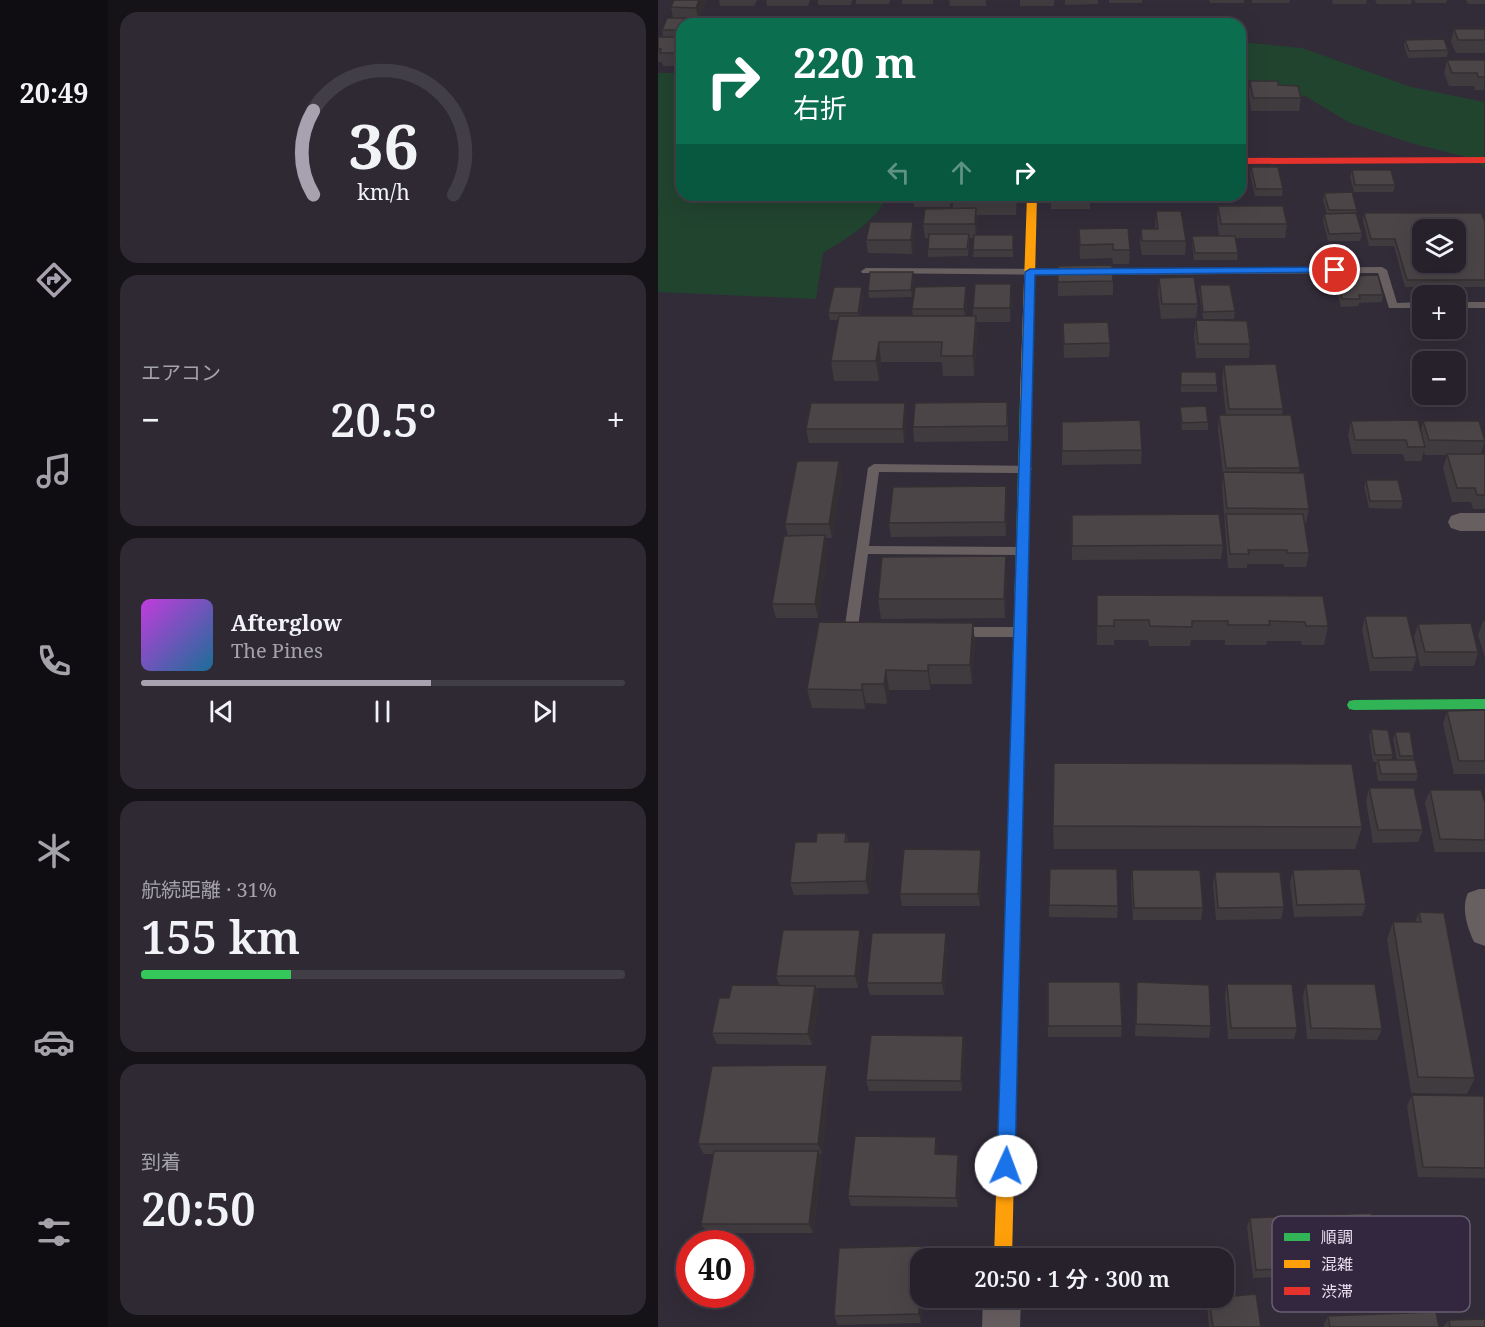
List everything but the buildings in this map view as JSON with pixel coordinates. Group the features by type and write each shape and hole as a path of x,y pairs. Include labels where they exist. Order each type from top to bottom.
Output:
{"street":[{"path":"1246,161 1484,160"},
{"path":"1003,1248 1032,201"},
{"path":"1460,522 1484,522"},
{"path":"1354,705 1484,704"},
{"path":"1484,903 1478,903 1484,932"},
{"path":"1001,1327 1002,1308"}],"lane":[{"path":"866,271 1382,270 1393,306 1412,305"},
{"path":"1466,305 1484,305"},
{"path":"874,632 851,632 874,468 1026,469"},
{"path":"863,550 1023,551"},
{"path":"942,632 1021,632"}],"green space":[{"path":"1246,43 1302,48 1411,87 1484,102 1484,169 1478,160 1411,143 1348,122 1307,97 1246,79"},
{"path":"658,73 676,73 676,201 884,201 868,222 823,253 816,299 658,292"}],"traffic: fast":[{"path":"1017,756 1026,399"},
{"path":"1354,705 1485,704"}],"traffic: slow":[{"path":"1026,399 1032,201"},
{"path":"1003,1248 1010,1007"}],"traffic: jam":[{"path":"1246,161 1485,160"},
{"path":"1010,1007 1017,756"}],"route":[{"path":"1006,1166 1030,272 1335,270"}]}
